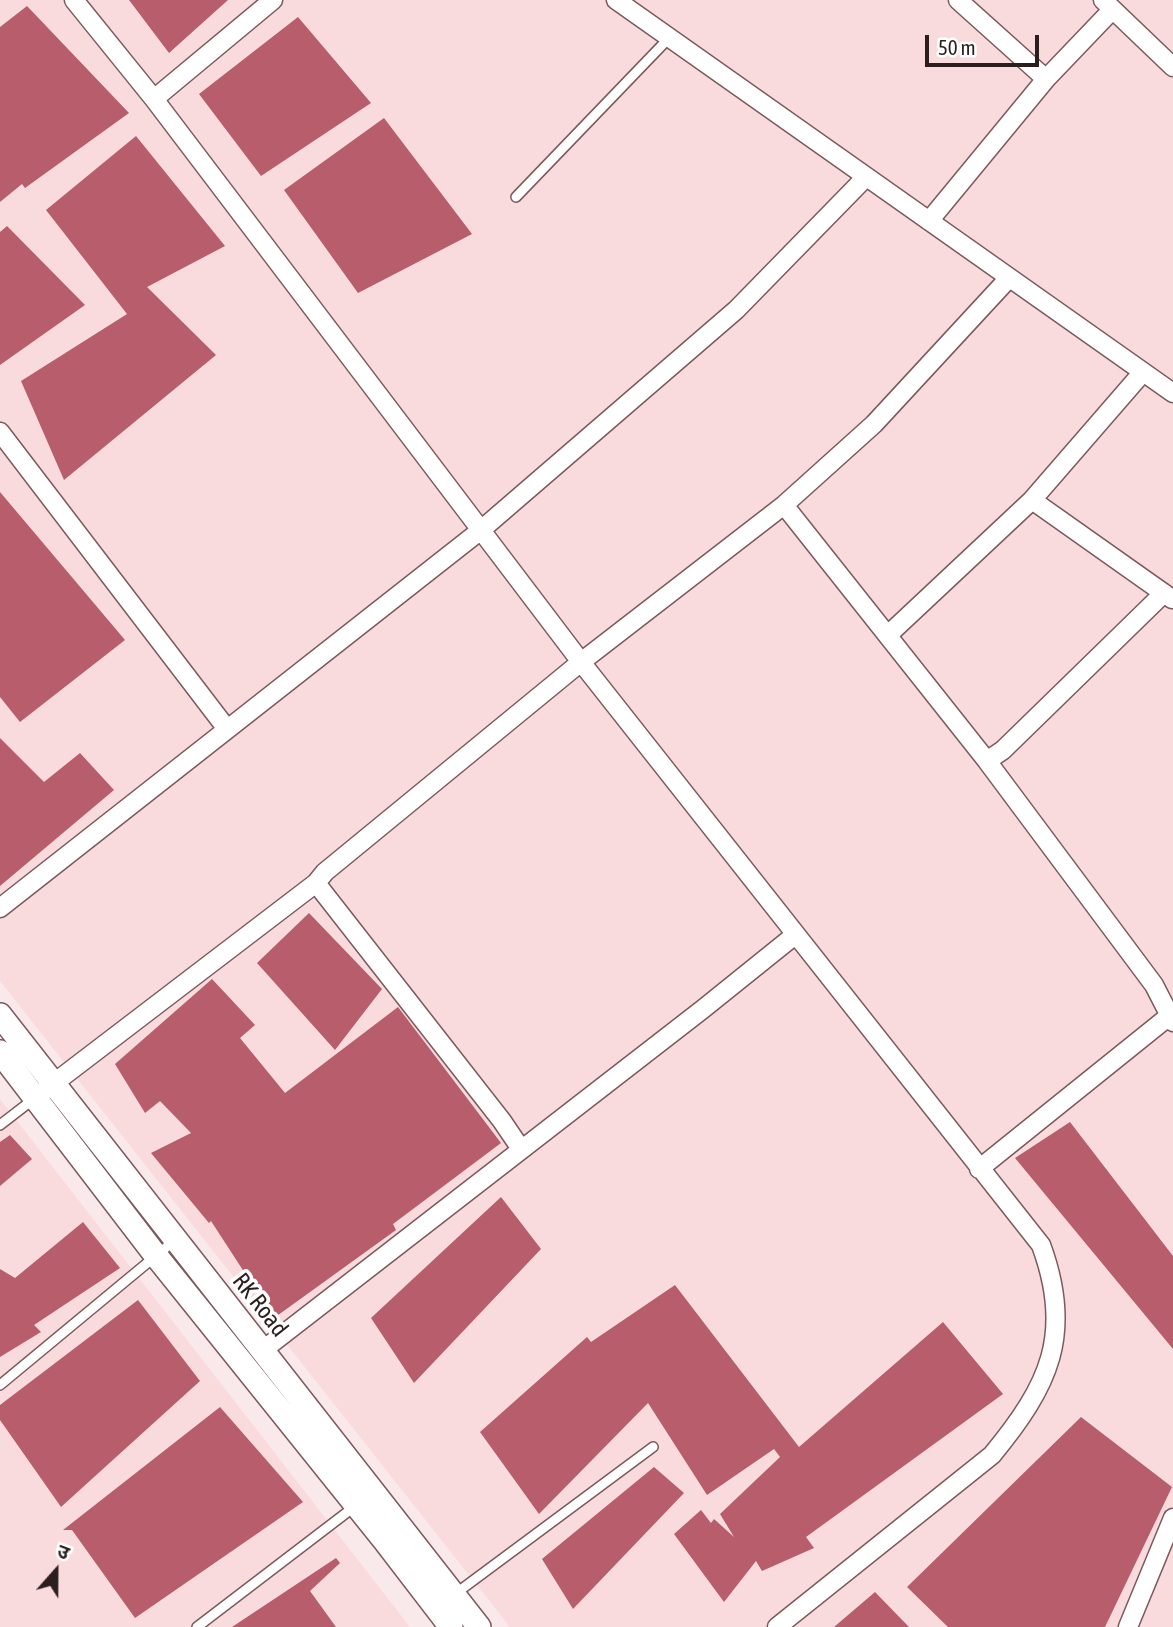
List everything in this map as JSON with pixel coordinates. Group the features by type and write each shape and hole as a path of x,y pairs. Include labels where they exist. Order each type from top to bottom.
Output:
{"street":[{"path":"74,0 154,99 581,662 1041,1245 1052,1275 1056,1321 1051,1355 1041,1385 1010,1433 992,1455 777,1627"},
{"path":"154,99 273,0"},
{"path":"617,0 1173,393"},
{"path":"958,0 1046,79"},
{"path":"929,221 1107,5 1173,67"},
{"path":"0,908 481,530 736,310 866,177"},
{"path":"44,1091 316,883 325,872 581,662 784,505 874,424 1009,278"},
{"path":"888,635 1031,500 1143,372"},
{"path":"0,432 227,729"},
{"path":"986,761 1003,750 1168,596 1031,500"},
{"path":"784,505 986,761 1154,985 1172,1017 979,1169"},
{"path":"316,883 521,1149"},
{"path":"263,1350 703,1009 794,935"},
{"name":"RK Road","path":"0,1015 44,1091 157,1257 365,1498 454,1595 479,1627"},
{"name":"RK Road","path":"0,1052 44,1091 175,1240 263,1350 451,1627"},
{"path":"1128,1627 1173,1518"}],"lane":[{"path":"516,197 669,38"},
{"path":"0,1125 44,1091"},
{"path":"0,1385 175,1240"},
{"path":"454,1595 653,1447"},
{"path":"197,1627 365,1498"}],"shaded area":[{"path":"0,0 1173,0 1173,1627 510,1627 0,981"},
{"path":"0,1099 410,1627 0,1627"}],"building":[{"path":"129,0 228,0 169,53"},
{"path":"27,6 129,113 25,188 22,184 0,202 0,27"},
{"path":"298,17 371,103 261,176 199,94"},
{"path":"384,118 472,234 358,293 284,190"},
{"path":"136,136 225,246 147,287 216,355 64,480 21,381 127,314 46,210"},
{"path":"7,226 85,305 0,365 0,232"},
{"path":"0,492 125,640 20,722 0,697"},
{"path":"0,738 44,782 80,753 114,790 0,886"},
{"path":"309,913 382,989 335,1050 257,963"},
{"path":"212,979 255,1025 240,1038 285,1093 398,1007 501,1143 393,1224 396,1230 274,1318 211,1221 209,1223 151,1153 191,1133 160,1101 145,1113 115,1064"},
{"path":"1070,1122 1173,1256 1173,1349 1015,1158"},
{"path":"10,1135 32,1159 0,1186 0,1142"},
{"path":"501,1197 541,1249 414,1383 371,1318"},
{"path":"83,1222 120,1268 34,1325 41,1332 0,1357 0,1269 15,1278"},
{"path":"675,1285 799,1447 943,1322 1003,1394 806,1537 814,1548 762,1571 756,1561 724,1602 674,1534 701,1510 711,1523 714,1519 734,1537 720,1514 780,1457 774,1449 707,1495 648,1403 539,1514 480,1432 587,1337 591,1342"},
{"path":"138,1300 200,1381 61,1507 0,1420 0,1405"},
{"path":"220,1407 303,1502 135,1618 72,1530 63,1530"},
{"path":"1081,1417 1172,1487 1105,1627 948,1627 907,1587"},
{"path":"654,1467 684,1493 573,1609 542,1559"},
{"path":"336,1558 340,1563 310,1591 336,1627 232,1627"},
{"path":"875,1592 909,1627 834,1627"}]}
